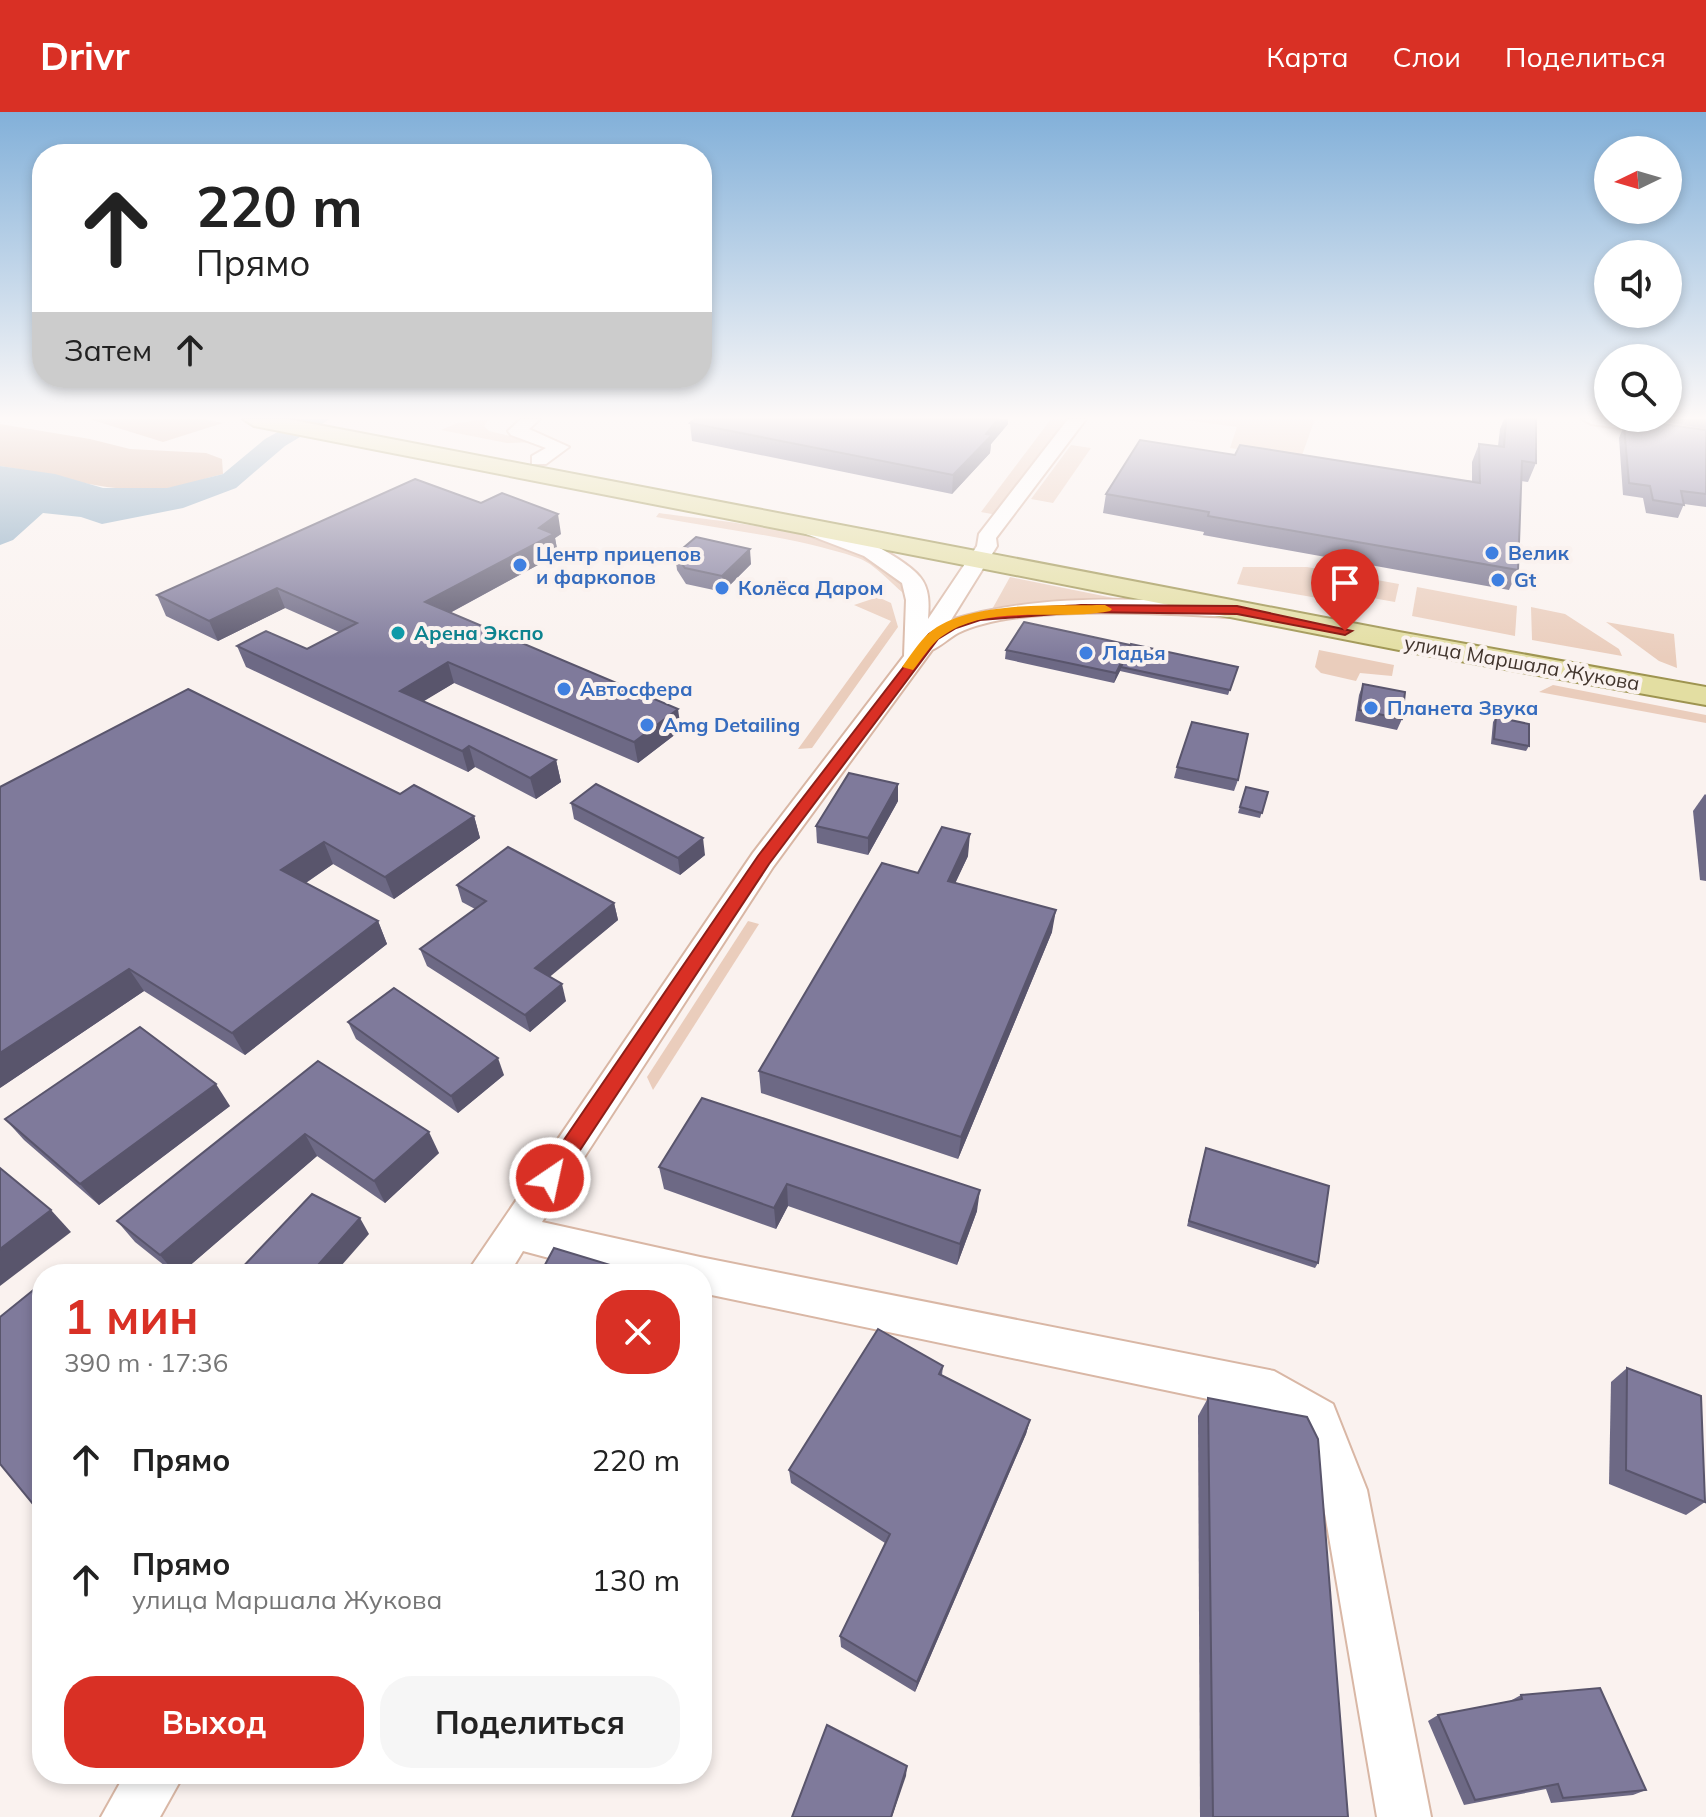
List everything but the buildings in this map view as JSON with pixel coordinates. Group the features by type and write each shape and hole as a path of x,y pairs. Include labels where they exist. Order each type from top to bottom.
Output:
{"main road":[{"name":"улица Маршала Жукова","path":"671,499 808,528 982,553 1706,683"},
{"name":"улица Маршала Жукова","path":"723,499 1237,610 1706,696"}],"street":[{"path":"915,658 982,553 986,538 1016,499"},
{"path":"808,528 879,555 904,572 917,590 915,658"},
{"path":"493,1264 763,860 933,636 951,625 980,617 1081,609 1237,610"},
{"path":"514,1231 569,1248 647,1264"},
{"path":"712,1277 1274,1392 1317,1420 1344,1490 1404,1817"},
{"path":"128,1817 150,1784"}],"shaded area":[{"path":"991,499 1009,499 997,515 981,512"},
{"path":"1031,499 1056,499 1053,503"},
{"path":"659,513 788,531 856,549 883,561 901,575 911,597 858,558 783,539 656,517"},
{"path":"1243,567 1307,567 1348,574 1341,602 1237,584"},
{"path":"1010,577 1128,601 990,613"},
{"path":"1366,578 1399,584 1395,602 1361,596"},
{"path":"1417,587 1517,606 1515,636 1412,616"},
{"path":"878,597 891,603 898,627 812,748 798,749 891,621 854,605"},
{"path":"1531,607 1565,614 1619,649 1622,656 1532,640"},
{"path":"1606,622 1674,634 1677,668 1659,661"},
{"path":"1319,650 1394,665 1392,676 1360,673 1356,681 1321,673 1315,667"},
{"path":"1553,685 1706,715 1706,723 1539,692"},
{"path":"748,921 759,924 653,1090 647,1077"}],"water":[{"path":"0,499 208,499 183,508 102,524 81,517 43,513 13,540 0,545"}],"slow traffic":[{"path":"909,667 933,636 951,625 980,617 1031,611 1105,609"}],"place":[{"name":"Велик","path":"1492,553"},
{"name":"Центр прицепов и фаркопов","path":"520,565"},
{"name":"Gt","path":"1498,580"},
{"name":"Колёса Даром","path":"722,588"},
{"name":"Арена Экспо","path":"398,633"},
{"name":"Ладья","path":"1086,653"},
{"name":"Автосфера","path":"564,689"},
{"name":"Планета Звука","path":"1371,708"},
{"name":"Amg Detailing","path":"647,725"}],"route":[{"path":"550,1178 763,860 933,636 951,625 980,617 1031,611 1163,608 1237,610 1345,631"}]}
